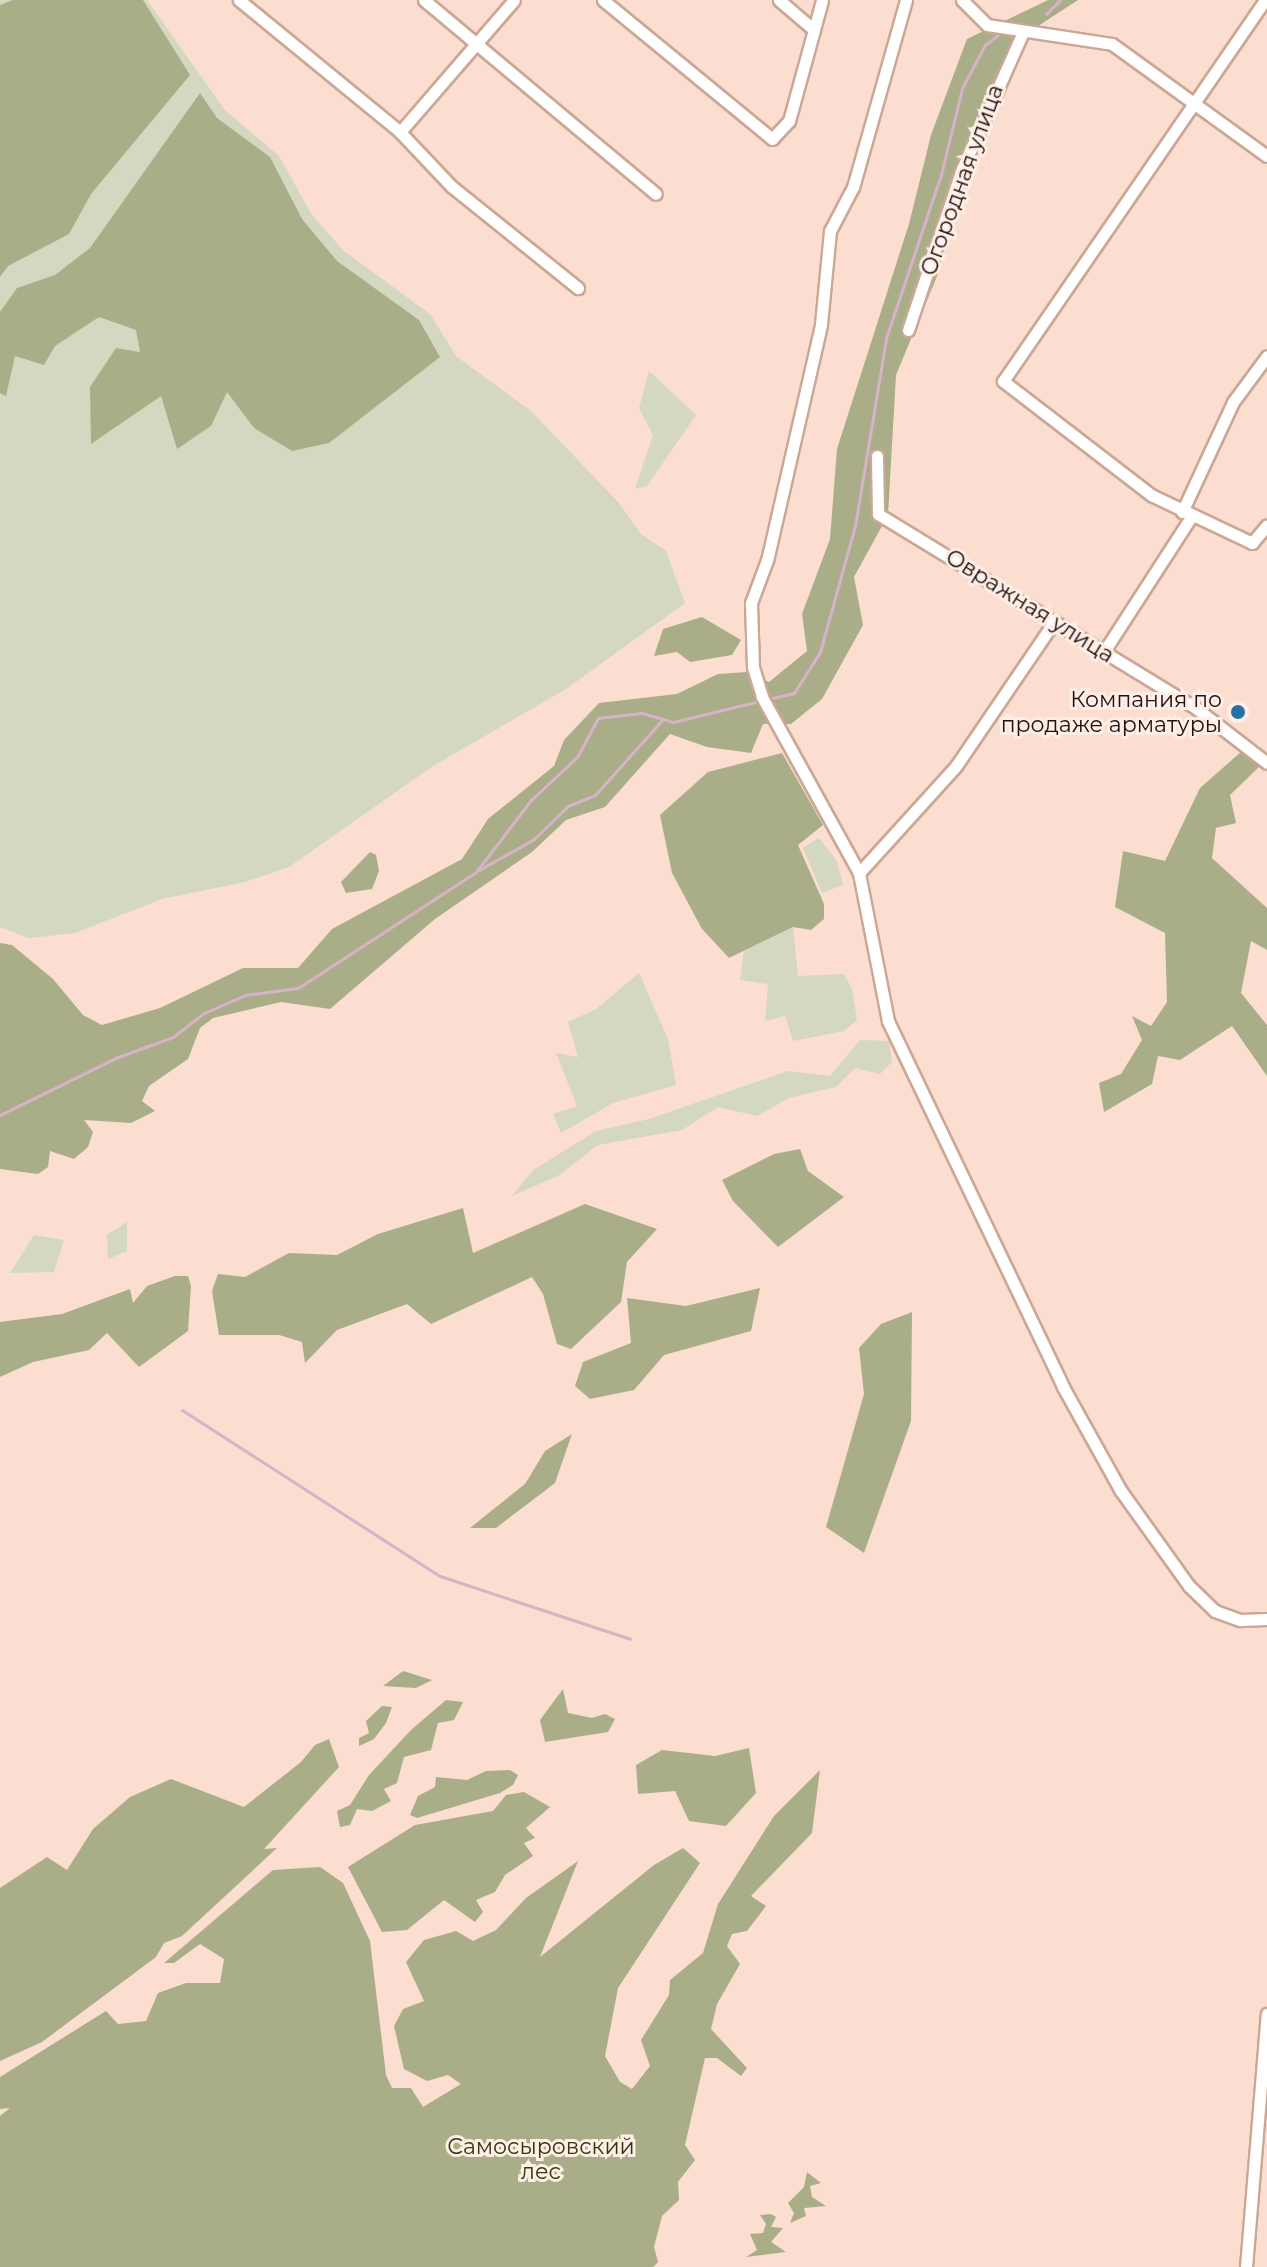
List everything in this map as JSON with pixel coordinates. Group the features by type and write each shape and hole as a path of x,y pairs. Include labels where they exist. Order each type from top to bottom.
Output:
{"street":[{"path":"239,0 400,132 451,186 578,288"},
{"path":"424,0 656,194"},
{"path":"400,132 478,46 514,0"},
{"path":"603,0 766,137 779,137 789,121 822,0"},
{"path":"779,0 814,30"},
{"path":"906,0 853,187 830,231 821,325 767,560 751,603 753,667 764,701 859,873 888,1021 1063,1387 1121,1491 1189,1586 1215,1611 1240,1620 1267,1619"},
{"path":"962,0 987,25 1022,34 1055,31 1112,44 1267,156"},
{"path":"1265,0 1192,99 1003,381 1151,495 1187,515 1252,543 1267,525"},
{"name":"Огородная улица","path":"908,330 962,169 1022,34"},
{"path":"1103,653 1187,515 1233,402 1267,356"},
{"name":"Овражная улица","path":"877,456 878,514 1197,709 1267,763"},
{"path":"859,873 956,766 1054,622"},
{"path":"1246,2267 1267,2014"}],"green space":[{"path":"0,0 147,0 225,110 279,156 312,215 344,251 430,314 456,356 531,411 619,503 641,534 666,551 685,603 566,689 433,766 289,867 245,882 162,899 75,933 29,938 0,927"},
{"path":"13,0 143,0 190,75 91,194 69,234 8,266 0,277 0,5"},
{"path":"1048,0 1078,0 1012,43 962,176 938,274 896,375 888,515 854,577 863,625 822,699 791,724 763,724 751,753 707,747 670,734 605,807 566,820 532,852 435,919 330,1009 281,1002 213,1018 200,1028 188,1059 149,1086 142,1101 155,1111 131,1123 84,1120 93,1132 88,1147 74,1159 50,1151 48,1167 38,1174 0,1169 0,943 12,945 53,979 83,1015 102,1025 160,1008 243,968 298,968 332,929 462,859 488,819 554,766 564,740 599,703 677,694 718,674 747,672 769,682 807,651 802,614 830,539 837,449 909,224 931,135 967,39"},
{"path":"200,93 217,118 270,157 302,219 337,261 419,320 440,357 329,443 292,451 254,428 227,392 211,426 177,449 161,396 91,444 90,387 116,348 140,352 136,330 99,317 55,346 44,365 15,356 6,396 0,393 0,312 17,288 55,275 90,248"},
{"path":"649,371 696,415 647,486 635,489 653,435 639,408"},
{"path":"702,617 741,640 732,655 690,662 677,652 654,656 663,629"},
{"path":"1241,752 1261,765 1230,795 1236,823 1216,828 1212,858 1267,908 1267,950 1251,941 1241,993 1267,1025 1267,1076 1232,1026 1180,1060 1158,1056 1152,1084 1104,1112 1099,1083 1121,1074 1142,1040 1132,1016 1151,1026 1167,1002 1165,933 1115,907 1123,851 1165,861 1200,788"},
{"path":"782,753 823,825 798,845 824,904 824,919 811,930 793,927 729,958 702,929 672,873 660,815 708,772"},
{"path":"819,838 837,861 843,885 822,893 803,848"},
{"path":"370,852 376,855 379,871 372,889 346,893 341,882"},
{"path":"793,927 798,976 844,974 852,989 857,1020 844,1031 793,1041 785,1016 765,1021 768,984 740,980 744,951"},
{"path":"639,973 668,1039 676,1085 613,1103 561,1133 553,1114 577,1106 556,1053 578,1057 568,1022 596,1009"},
{"path":"860,1040 889,1041 892,1062 880,1074 855,1068 836,1087 789,1098 757,1116 718,1107 682,1130 598,1145 558,1176 512,1196 533,1170 596,1131 649,1119 788,1071 830,1076"},
{"path":"800,1149 808,1171 844,1197 778,1247 733,1201 722,1180 774,1154"},
{"path":"585,1204 657,1229 627,1262 621,1302 571,1349 557,1344 543,1294 532,1277 431,1324 407,1304 337,1330 305,1363 302,1342 279,1335 219,1335 212,1291 218,1274 245,1277 289,1253 337,1255 378,1234 463,1208 473,1253"},
{"path":"127,1222 127,1251 108,1259 107,1235"},
{"path":"34,1235 64,1240 54,1272 10,1273"},
{"path":"175,1276 188,1276 191,1286 188,1331 139,1367 107,1333 89,1350 33,1362 0,1377 0,1322 62,1314 130,1289 133,1303 147,1286"},
{"path":"760,1288 751,1331 664,1355 634,1390 590,1399 575,1386 583,1362 631,1343 627,1298 686,1306"},
{"path":"912,1312 911,1421 864,1553 826,1527 864,1394 859,1348 881,1324"},
{"path":"572,1434 555,1483 496,1528 470,1528 525,1484 545,1451"},
{"path":"403,1671 432,1680 416,1688 383,1686"},
{"path":"563,1689 568,1713 592,1718 605,1714 615,1719 608,1732 545,1742 540,1720"},
{"path":"446,1700 463,1702 454,1720 438,1723 431,1750 404,1757 397,1783 384,1789 391,1801 372,1811 357,1809 350,1825 340,1827 337,1811 350,1805 369,1775 411,1730"},
{"path":"382,1706 392,1707 386,1723 374,1739 359,1746 359,1738 369,1733 366,1721"},
{"path":"329,1739 339,1767 264,1849 277,1848 182,1936 164,1943 156,1957 42,2042 0,2061 0,1888 47,1857 67,1870 93,1829 130,1797 171,1779 244,1807 301,1762 315,1745"},
{"path":"749,1748 756,1793 726,1826 689,1821 675,1791 638,1794 636,1765 662,1750 715,1756"},
{"path":"510,1770 518,1775 513,1785 500,1793 417,1818 410,1815 418,1796 435,1787 436,1777 467,1780 486,1771"},
{"name":"Самосыровский лес","path":"820,1770 812,1833 751,1896 766,1906 747,1931 732,1934 727,1946 740,1964 717,2004 711,2029 747,2068 741,2076 717,2058 705,2058 685,2145 695,2160 678,2182 679,2200 662,2216 654,2247 658,2262 653,2267 0,2267 0,2116 10,2108 0,2109 0,2077 106,2011 118,2024 146,2021 158,1993 186,1983 220,1983 224,1959 200,1944 174,1963 164,1963 273,1870 320,1867 343,1883 370,1941 386,2075 392,2088 411,2088 423,2107 461,2084 448,2075 427,2081 404,2069 394,2026 403,2009 424,2001 406,1962 424,1940 456,1931 473,1941 496,1930 526,1898 578,1861 540,1957 654,1865 683,1848 700,1863 618,1988 605,2056 620,2082 632,2089 650,2066 641,2040 669,1995 670,1980 703,1953 718,1904 774,1816"},
{"path":"524,1792 550,1807 526,1828 535,1838 524,1843 533,1856 505,1875 495,1892 476,1900 483,1912 475,1922 444,1900 407,1930 382,1932 348,1867 415,1825 493,1811 506,1795"},
{"path":"807,2172 821,2183 810,2186 812,2197 826,2206 804,2208 806,2216 790,2223 794,2213 788,2203 804,2187"},
{"path":"760,2215 776,2217 771,2227 783,2228 771,2242 786,2252 746,2257 757,2250 750,2234 763,2233 766,2224"}],"waterway":[{"path":"1046,14 1060,0"},
{"path":"768,699 794,693 820,652 855,526 886,338 941,175 962,88 985,45 998,35"},
{"path":"0,1115 118,1057 173,1037 202,1014 245,995 298,988 476,872 531,800 577,757 598,718 642,713 673,722 760,701"},
{"path":"479,870 534,839 568,806 595,795 662,720"},
{"path":"182,1410 440,1576 630,1639"}],"place":[{"name":"Компания по продаже арматуры","path":"1238,712"}]}
